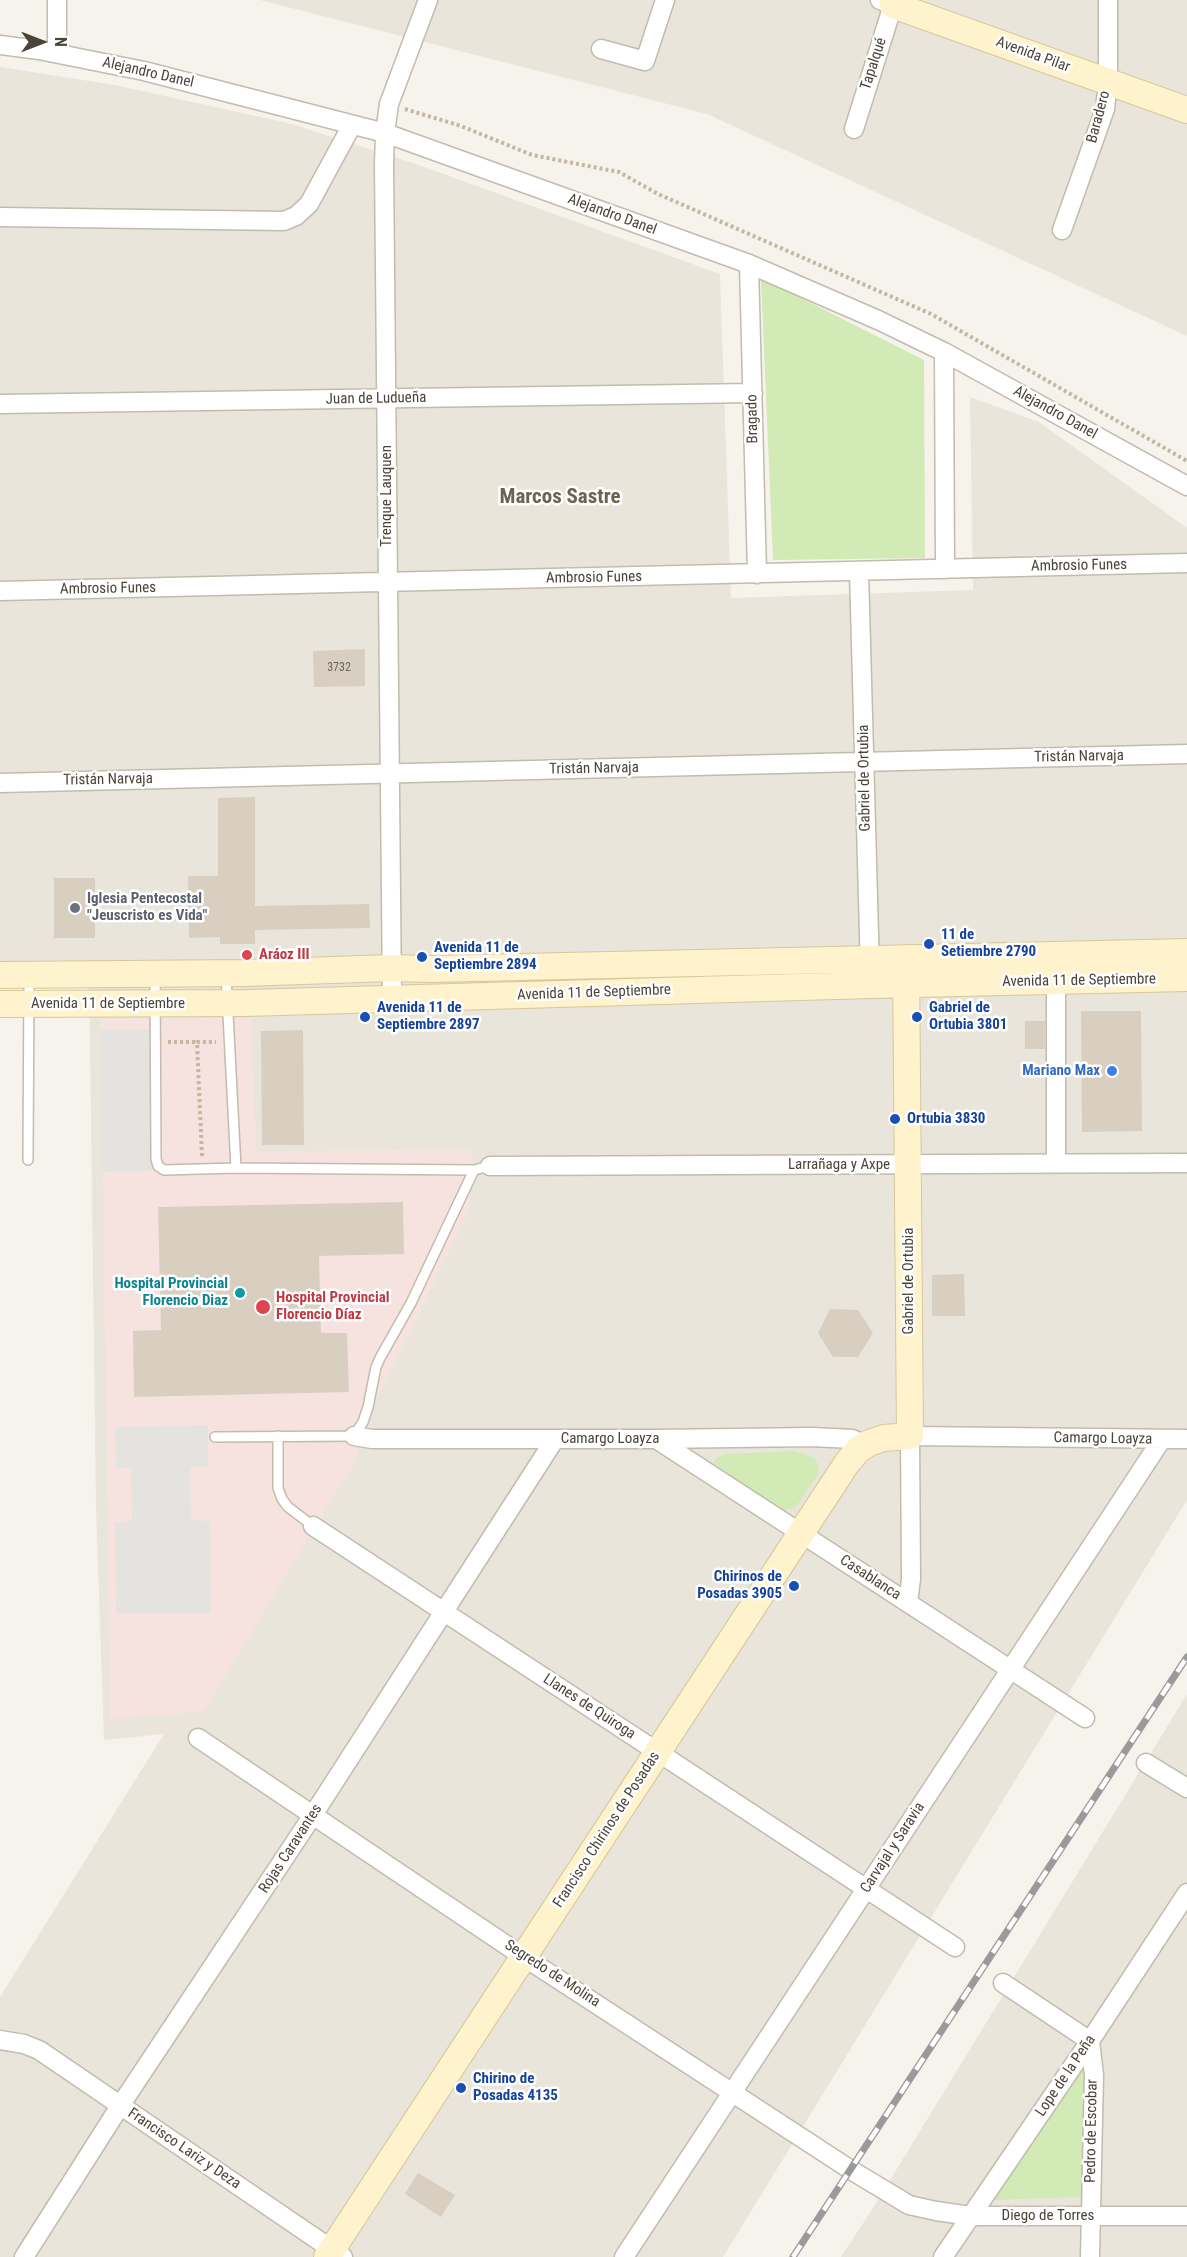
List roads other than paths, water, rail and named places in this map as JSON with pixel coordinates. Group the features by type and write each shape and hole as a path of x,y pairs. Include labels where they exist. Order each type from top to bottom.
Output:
{"main road":[{"name":"Avenida Pilar","path":"889,2 1187,110"},
{"name":"Avenida 11 de Septiembre","path":"0,975 226,973 1187,952"},
{"name":"Gabriel de Ortubia","path":"906,958 910,1436"},
{"name":"Avenida 11 de Septiembre","path":"0,1004 227,1003 1187,978"},
{"path":"866,1445 884,1438 910,1436"},
{"name":"Francisco Chirinos de Posadas","path":"334,2255 524,1957 848,1463 858,1450 866,1445"}],"street":[{"path":"57,0 57,54"},
{"name":"Trenque Lauquen","path":"392,999 385,134 389,104 428,0"},
{"path":"601,49 645,61 665,0"},
{"name":"Baradero","path":"1062,230 1105,109 1108,82 1108,0"},
{"name":"Tapalqué","path":"854,129 889,2"},
{"name":"Alejandro Danel","path":"0,45 144,71 352,124 749,264 878,320 944,352 1187,486"},
{"path":"0,217 284,221 296,216 309,204 352,124"},
{"name":"Bragado","path":"749,264 757,574"},
{"path":"944,352 945,569"},
{"name":"Juan de Ludueña","path":"0,404 753,393"},
{"name":"Ambrosio Funes","path":"0,591 1187,563"},
{"name":"Gabriel de Ortubia","path":"859,571 870,985"},
{"name":"Tristán Narvaja","path":"0,783 1187,754"},
{"path":"1056,982 1056,1163"},
{"name":"Larrañaga y Axpe","path":"482,1168 1187,1163"},
{"name":"Camargo Loayza","path":"354,1436 372,1439 812,1437 852,1439 866,1445"},
{"name":"Gabriel de Ortubia","path":"908,1603 911,1579 910,1436"},
{"name":"Camargo Loayza","path":"910,1436 1187,1439"},
{"name":"Rojas Caravantes","path":"24,2257 555,1439"},
{"name":"Casablanca","path":"656,1439 1085,1718"},
{"name":"Carvajal y Saravia","path":"624,2257 1162,1439"},
{"name":"Llanes de Quiroga","path":"313,1526 955,1947"},
{"name":"Segredo de Molina","path":"198,1738 524,1957 851,2170 909,2205"},
{"path":"1146,1763 1187,1788"},
{"name":"Lope de la Peña","path":"944,2257 1187,1893"},
{"path":"1003,1983 1090,2041"},
{"name":"Francisco Lariz y Deza","path":"0,2040 24,2044 39,2050 334,2255"},
{"name":"Pedro de Escobar","path":"1090,2041 1094,2075 1090,2257"},
{"name":"Diego de Torres","path":"909,2205 971,2216 1187,2216"}],"lane":[{"path":"155,973 156,1159 158,1166 164,1170 482,1168 380,1358 368,1407 363,1422 354,1436 215,1437"},
{"path":"226,973 236,1168"},
{"path":"28,1160 29,974"},
{"path":"278,1436 278,1488 282,1499 288,1507 313,1526"}],"railway":[{"path":"793,2257 1187,1657"}],"place":[{"name":"Iglesia Pentecostal \"Jeuscristo es Vida\"","path":"75,908"},
{"name":"11 de Setiembre 2790","path":"929,944"},
{"name":"Aráoz III","path":"247,955"},
{"name":"Avenida 11 de Septiembre 2894","path":"422,957"},
{"name":"Avenida 11 de Septiembre 2897","path":"365,1017"},
{"name":"Gabriel de Ortubia 3801","path":"917,1017"},
{"name":"Mariano Max","path":"1112,1071"},
{"name":"Ortubia 3830","path":"895,1119"},
{"name":"Hospital Provincial Florencio Diaz","path":"240,1293"},
{"name":"Hospital Provincial Florencio Díaz","path":"263,1307"},
{"name":"Chirinos de Posadas 3905","path":"794,1586"},
{"name":"Chirino de Posadas 4135","path":"461,2088"}],"district":[{"name":"Marcos Sastre","path":"560,498"}]}
